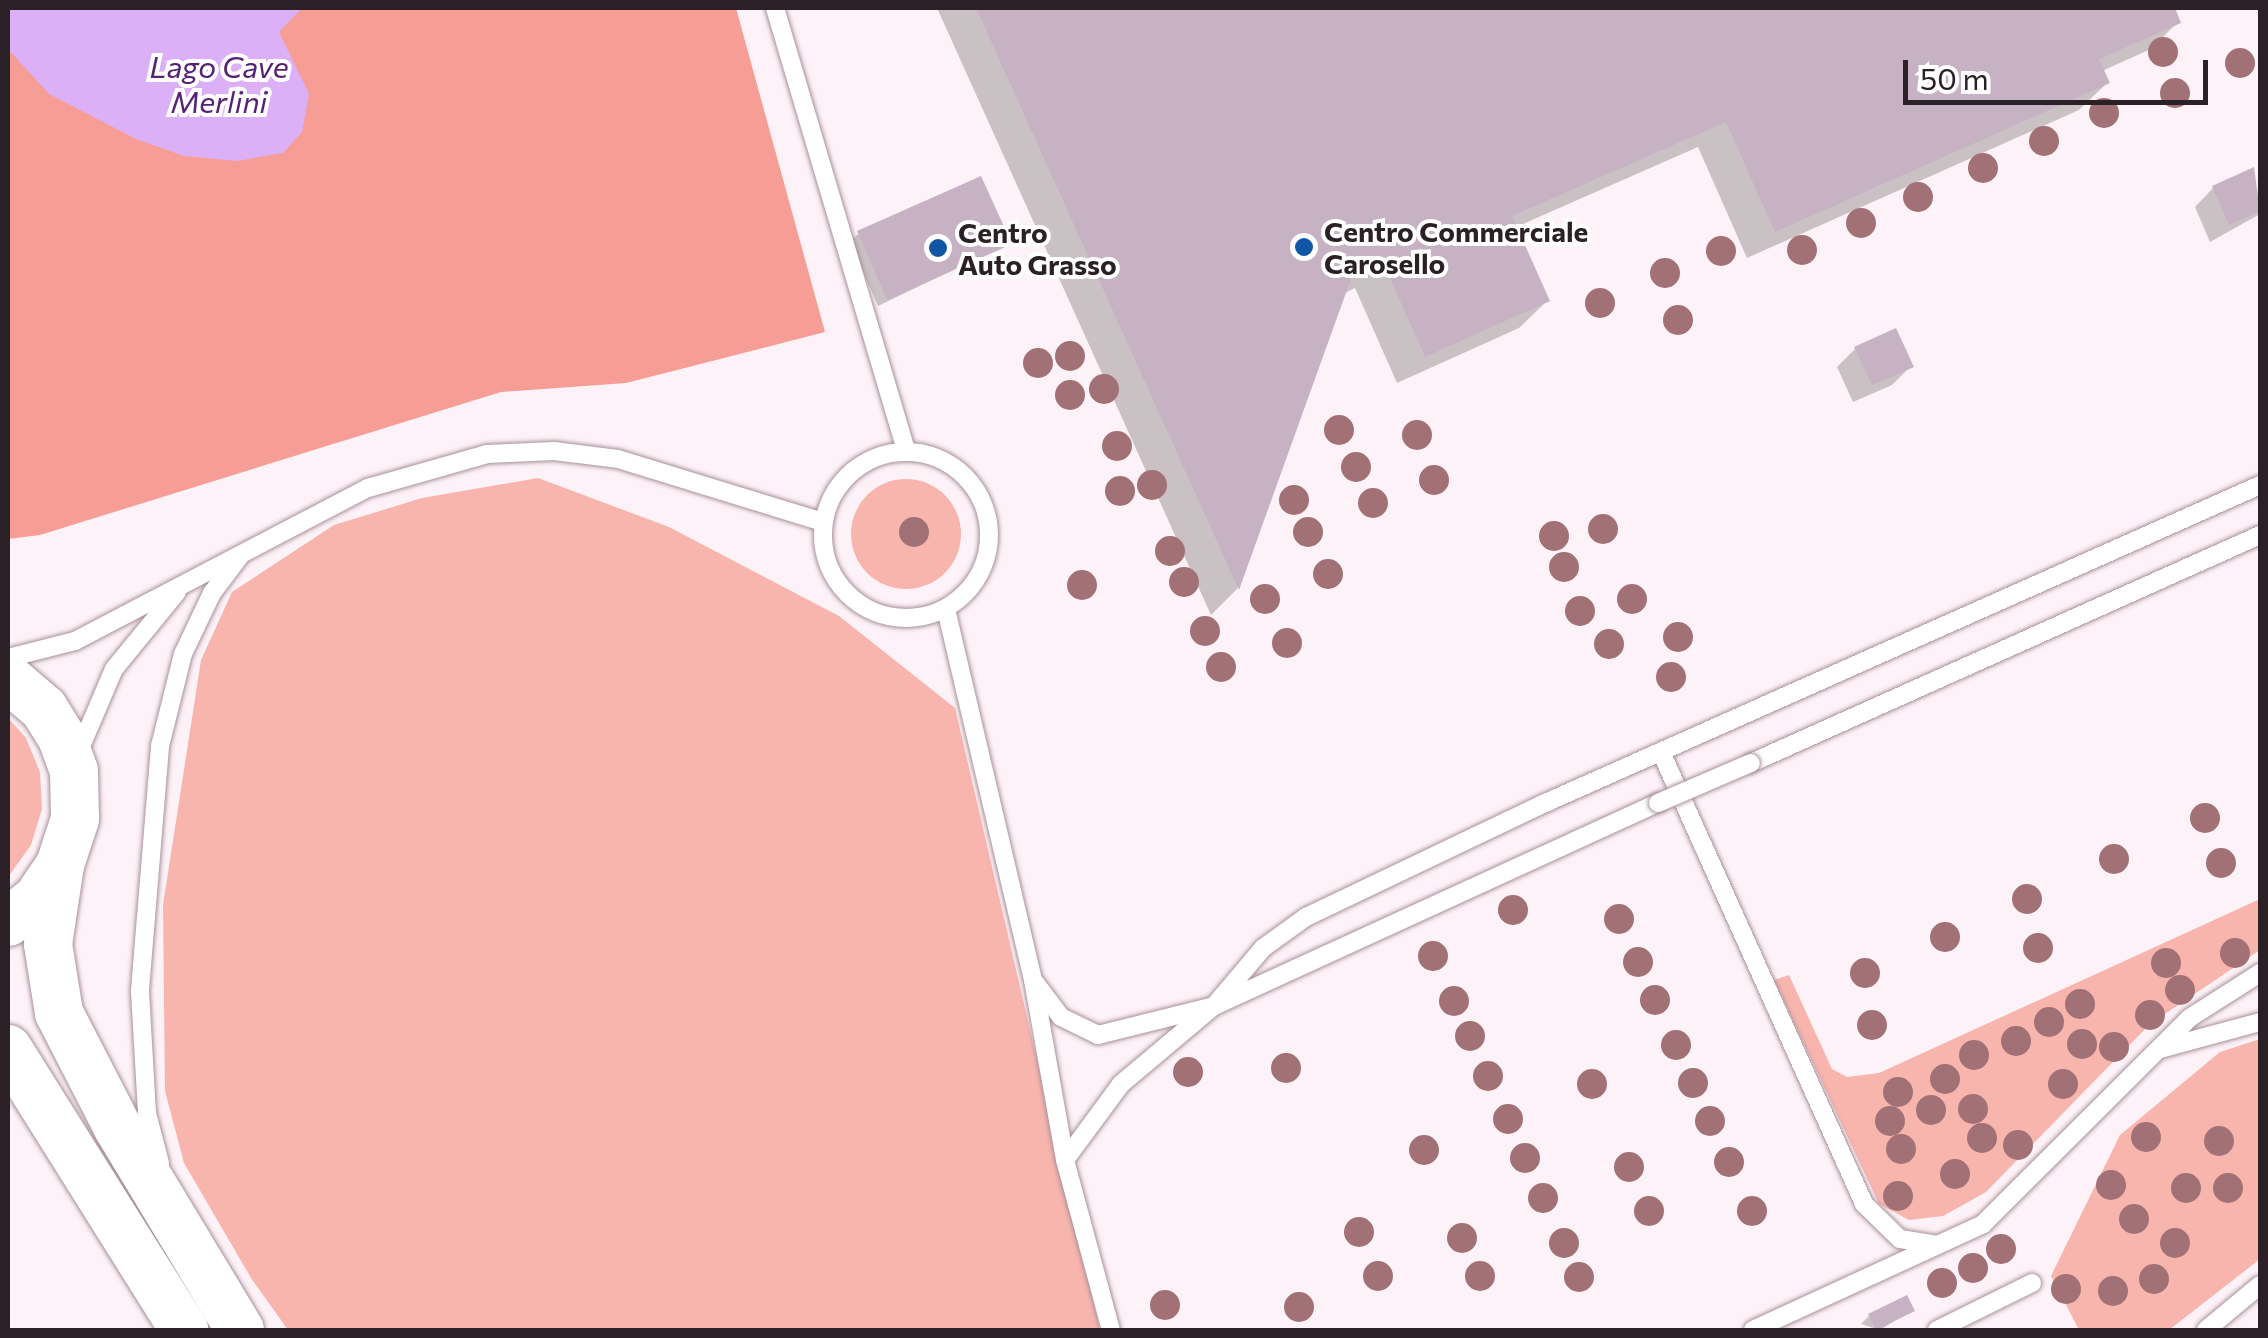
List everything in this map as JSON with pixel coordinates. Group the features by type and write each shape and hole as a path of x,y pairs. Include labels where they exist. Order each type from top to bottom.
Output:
{"main road":[{"path":"8,678 44,708 74,771 75,819 60,865 48,944 58,1013 117,1126 240,1330"},
{"path":"8,922 38,898 60,865"},
{"path":"8,1048 184,1330"}],"lane":[{"path":"775,8 906,451"},
{"path":"906,451 937,456 961,470 988,516 983,569 946,609 916,618 886,616 858,603 836,581 824,553 823,522 832,494 851,471 876,456 906,451"},
{"path":"8,658 75,641 245,549 410,471 509,452 618,458 823,522"},
{"path":"1065,1160 1106,1099 1214,1006 1262,948 1306,918 1661,752 2260,485"},
{"path":"1033,980 1062,1016 1098,1035 1214,1006 1658,803 2260,536"},
{"path":"204,1270 147,1113 142,902 160,746 182,654 212,593 245,549"},
{"path":"74,771 108,680 187,580"},
{"path":"946,609 1033,980 1065,1160 1111,1330"},
{"path":"1661,752 1864,1204 1900,1239 1939,1245"},
{"path":"1753,1330 1983,1224 2021,1190 2155,1050 2234,988 2260,976"},
{"path":"2155,1050 2260,1022"},
{"path":"1937,1330 2032,1284"},
{"path":"2206,1330 2260,1285"}],"shaded area":[{"path":"8,8 736,8 825,332 626,383 501,392 40,535 8,539"},
{"path":"538,478 669,527 839,616 955,708 1100,1330 288,1330 251,1278 184,1163 165,1091 163,905 201,660 232,592 334,525 422,498"},
{"path":"906,479 927,484 945,495 956,513 961,534 956,555 945,573 927,584 906,589 885,584 867,573 856,555 851,534 856,513 867,495 885,484"},
{"path":"8,718 26,738 40,772 42,809 31,845 8,877"},
{"path":"2260,899 2260,950 2150,1024 1986,1192 1943,1216 1909,1220 1879,1204 1774,980 1789,975 1832,1069 1847,1077 1879,1073"},
{"path":"2260,1039 2260,1259 2169,1330 2079,1330 2051,1276 2120,1135 2220,1052"}],"water":[{"name":"Lago Cave Merlini","path":"8,8 302,8 279,32 309,94 302,132 283,153 237,161 184,156 136,139 49,94 8,49"}],"building":[{"name":"Centro Commerciale Carosello","path":"976,8 2175,8 2181,23 2099,59 2110,83 1775,232 1726,122 1512,216 1550,301 1425,357 1383,262 1352,276 1239,590"},
{"path":"2254,167 2260,211 2229,225 2212,186"},
{"path":"981,176 1012,244 887,300 857,231"},
{"path":"1896,328 1914,367 1872,385 1854,347"},
{"path":"1907,1295 1915,1311 1876,1330 1868,1314"}],"place":[{"name":"Centro Commerciale Carosello","path":"1304,247"},
{"name":"Centro Auto Grasso","path":"938,248"}]}
